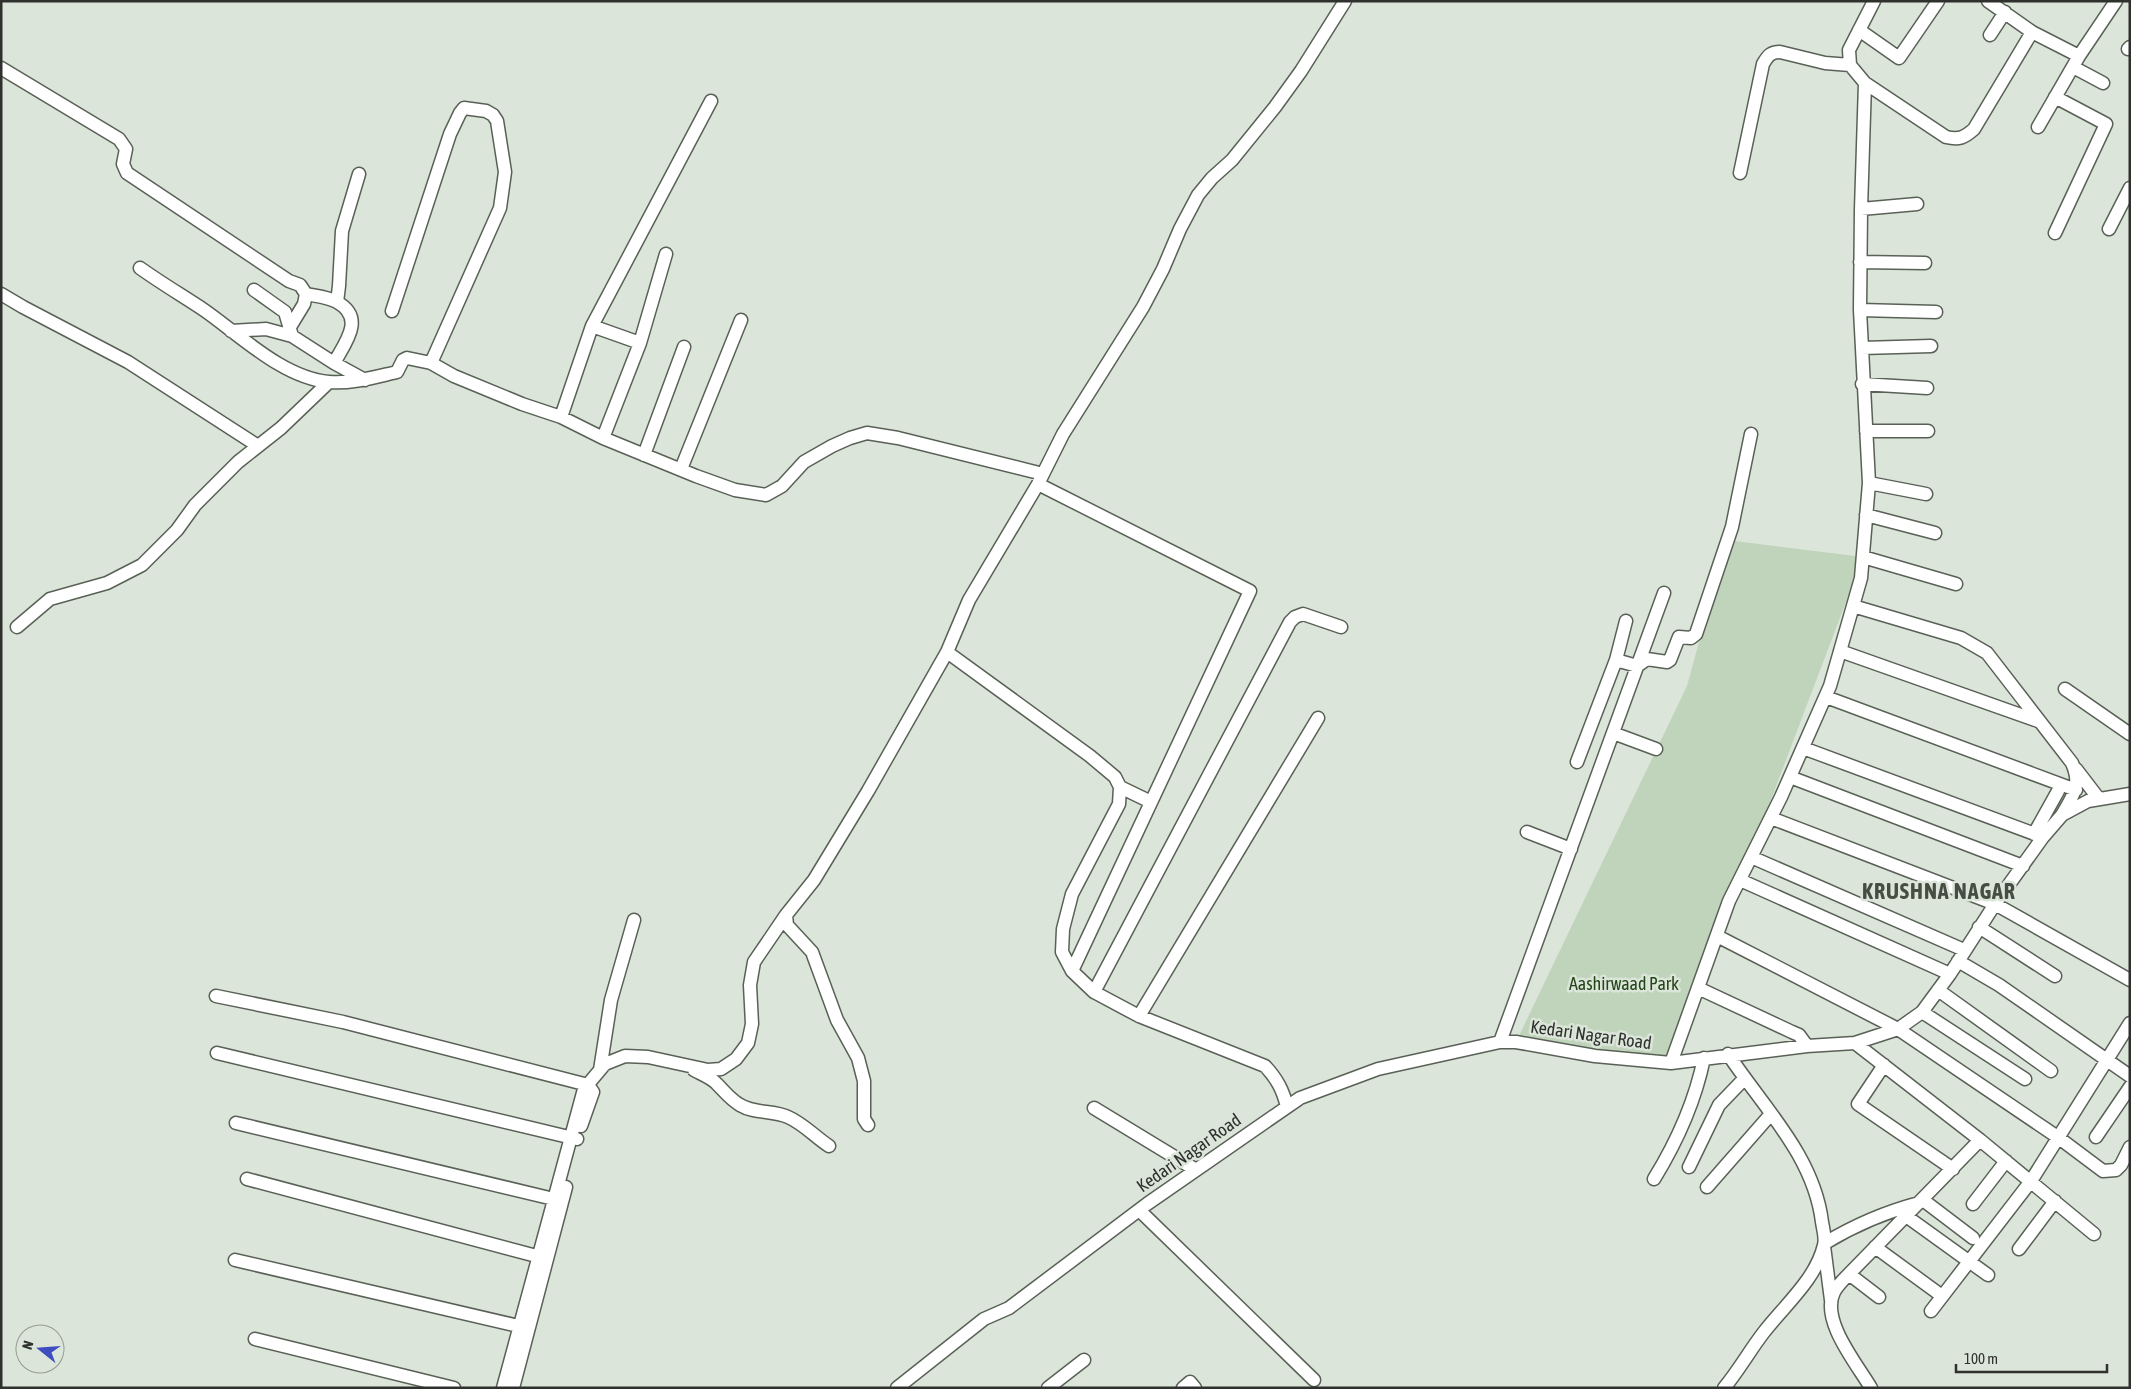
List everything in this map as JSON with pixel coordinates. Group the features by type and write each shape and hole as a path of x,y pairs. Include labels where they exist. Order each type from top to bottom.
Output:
{"street":[{"path":"588,1084 606,1064 625,1056 648,1057 708,1070 721,1069 736,1059 748,1043 752,1024 750,985 754,962 786,914 814,880 868,791 947,652 969,600 1040,479 1063,434 1143,307 1198,196 1212,178 1232,160 1275,108 1301,71 1344,1"},
{"path":"1874,1 1849,50 1850,65 1865,83 1946,137 1956,140 1966,137 1974,129 2032,32"},
{"path":"1859,30 1899,58 1938,1"},
{"path":"1988,1 2003,8 2032,32 2076,62 2102,83"},
{"path":"2038,127 2076,62 2116,1"},
{"path":"1990,35 2003,8"},
{"path":"1740,173 1763,64 1768,56 1773,52 1780,52 1825,63 1850,65"},
{"path":"1,68 119,139 126,149 123,164 126,172 282,276 300,285 306,294 337,302 351,315 353,325 350,336 334,363"},
{"path":"1670,1063 1730,901 1771,818 1826,696 1861,578 1868,482 1860,310 1865,83"},
{"path":"2055,97 2106,124 2055,233"},
{"path":"561,417 592,326 711,101"},
{"path":"392,311 450,134 464,108 486,111 498,121 501,140 505,172 500,208 431,362"},
{"path":"337,302 342,231 359,174"},
{"path":"2109,228 2130,188"},
{"path":"1861,209 1917,204"},
{"path":"603,438 640,343 666,254"},
{"path":"1860,262 1925,262"},
{"path":"140,268 206,311 283,366 305,377 329,382 365,380 397,372 403,360 408,358 431,362 454,376 522,404 561,417 603,438 681,470 728,488 766,495 782,486 804,462 850,438 867,433 906,440 1040,479 1250,591 1072,971"},
{"path":"254,290 284,312 291,332"},
{"path":"1,294 128,362 258,446"},
{"path":"291,332 304,304 306,294"},
{"path":"1860,310 1936,312"},
{"path":"681,470 741,320"},
{"path":"592,326 640,343"},
{"path":"231,330 266,329 291,332 334,363 365,380"},
{"path":"1862,348 1932,346"},
{"path":"644,455 684,347"},
{"path":"18,627 50,600 66,593 106,583 142,565 177,530 195,505 216,484 281,428 329,382"},
{"path":"1862,384 1927,388"},
{"path":"1866,431 1928,431"},
{"path":"1638,666 1647,659 1666,662 1670,660 1680,637 1691,638 1696,634 1732,527 1751,434"},
{"path":"1868,482 1926,494"},
{"path":"1866,516 1935,533"},
{"path":"1863,557 1956,584"},
{"path":"1500,1042 1664,593"},
{"path":"1853,606 1961,638 1987,653 2099,799"},
{"path":"1094,992 1290,622 1295,617 1303,614 1341,627"},
{"path":"1577,762 1616,660 1626,621"},
{"path":"1840,651 2038,721"},
{"path":"947,652 1090,756 1115,777 1120,787 1119,804 1072,894 1063,929 1062,952 1072,971 1094,992 1139,1016 1265,1066 1276,1078 1283,1091 1287,1107"},
{"path":"1616,660 1638,666"},
{"path":"2065,688 2130,734"},
{"path":"1826,696 2076,790"},
{"path":"1139,1016 1318,718"},
{"path":"1613,733 1656,749"},
{"path":"1803,748 2039,835 2058,791"},
{"path":"2062,815 2076,790 2077,776 2072,763"},
{"path":"1790,776 2023,866"},
{"path":"1120,787 1151,802"},
{"name":"Kedari Nagar Road","path":"897,1388 984,1319 1008,1308 1139,1210 1300,1098 1378,1068 1500,1042 1595,1056 1670,1063 1728,1054 1855,1043 1898,1029 1922,1012 1950,974 1979,927 2023,866 2039,835 2062,815 2088,801 2130,794"},
{"path":"1771,818 1995,904 2130,980"},
{"path":"1527,832 1571,849"},
{"path":"1751,857 1961,955 1999,985 2130,1076"},
{"path":"1740,880 1950,974"},
{"path":"786,914 787,925 812,952 837,1020 858,1058 864,1081 864,1119 868,1126"},
{"path":"600,1070 611,1000 634,920"},
{"path":"1979,927 2055,976"},
{"path":"1716,936 1898,1029 2059,1138 2096,1166 2109,1172 2116,1170 2121,1165 2130,1147"},
{"path":"1698,988 1799,1035 1807,1046"},
{"path":"1938,990 2051,1071"},
{"path":"216,996 343,1022 588,1084 592,1092 574,1139 525,1327 514,1388"},
{"path":"1922,1012 2025,1079"},
{"path":"1931,1311 2031,1181 2130,1023"},
{"path":"1855,1043 1980,1140 2094,1234"},
{"path":"218,1053 574,1139"},
{"path":"1728,1054 1744,1079 1780,1125 1814,1184 1821,1213 1832,1300"},
{"path":"1654,1179 1686,1121 1699,1084 1704,1058"},
{"path":"684,1064 716,1083 723,1092 741,1106 753,1111 787,1116 810,1130 818,1139 829,1146"},
{"path":"1884,1065 1858,1104 1953,1169"},
{"path":"1689,1167 1718,1105 1744,1079"},
{"path":"2096,1137 2130,1086"},
{"path":"1094,1108 1196,1170"},
{"path":"1707,1187 1770,1114"},
{"path":"236,1123 558,1201"},
{"path":"1871,1388 1835,1328 1831,1315 1834,1292 1849,1274 1980,1140"},
{"path":"1972,1204 2006,1161"},
{"path":"247,1179 543,1257"},
{"path":"1724,1388 1766,1329 1800,1290 1815,1267 1824,1245 1870,1219 1922,1201"},
{"path":"1922,1201 1973,1238"},
{"path":"2020,1249 2055,1202"},
{"path":"1139,1210 1314,1380"},
{"path":"1906,1216 1988,1275"},
{"path":"1875,1247 1942,1296"},
{"path":"235,1260 525,1327"},
{"path":"1849,1274 1878,1297"},
{"path":"503,1388 525,1327"},
{"path":"255,1339 454,1388"},
{"path":"1048,1388 1084,1360"},
{"path":"1183,1388 1190,1382 1195,1388"}],"green space":[{"name":"Aashirwaad Park","path":"1727,540 1863,557 1671,1063 1516,1042 1687,686"}],"district":[{"name":"KRUSHNA NAGAR","path":"1939,891"}]}
